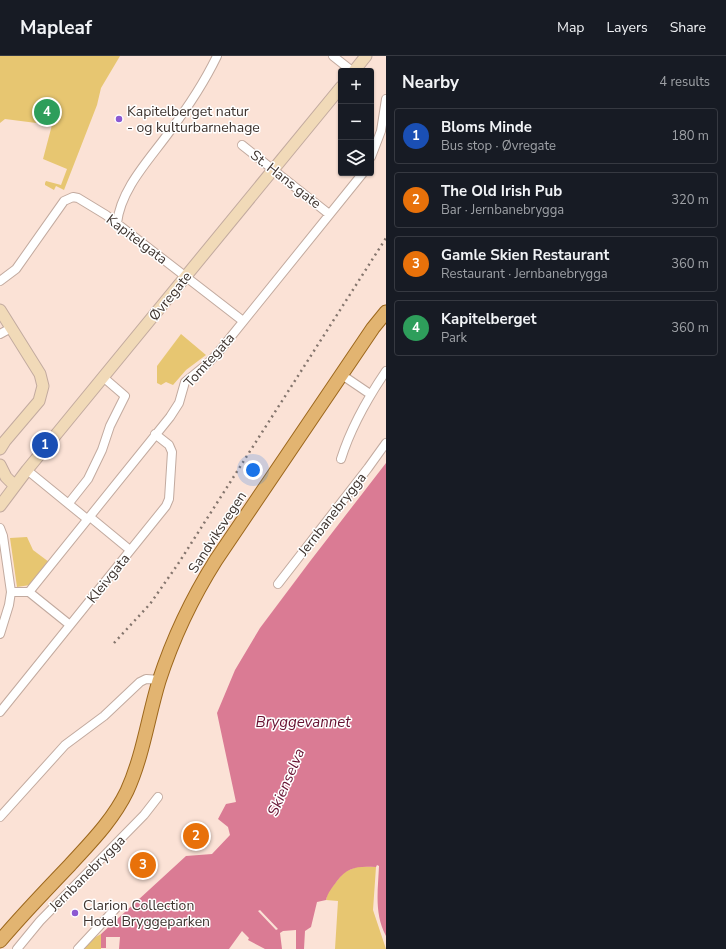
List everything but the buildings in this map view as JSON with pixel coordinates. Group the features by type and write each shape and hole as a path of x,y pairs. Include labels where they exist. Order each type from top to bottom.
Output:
{"main road":[{"name":"Sandviksvegen","path":"0,941 98,834 120,804 138,762 160,680 179,628 199,588 216,560 386,312"}],"street":[{"path":"117,223 118,212 126,194 191,102 218,56"},
{"path":"333,56 349,68"},
{"path":"356,68 366,56"},
{"name":"Øvregate","path":"0,506 27,470 338,91"},
{"path":"374,149 381,131 386,99"},
{"name":"St. Hans gate","path":"242,145 329,214"},
{"name":"Tomtegata","path":"29,592 176,408 185,382 212,360 360,176"},
{"name":"Kapitelgata","path":"0,281 16,269 64,201 78,198 117,223 243,321"},
{"path":"0,310 40,374 43,386 41,396 36,406 5,441 0,449"},
{"path":"0,334 11,328"},
{"path":"341,459 349,435 370,394 386,371"},
{"path":"342,375 370,394"},
{"path":"69,503 88,479 102,450 110,426 126,396 103,377"},
{"name":"Kleivgata","path":"0,712 166,506 169,499 172,452 171,448 155,434"},
{"name":"Jernbanebrygga","path":"278,584 368,468 386,442"},
{"path":"0,465 6,477 15,486"},
{"path":"27,470 130,550"},
{"path":"0,528 3,536 11,592 9,605 0,634"},
{"path":"11,592 29,592 70,625"},
{"path":"0,817 65,745 104,716 140,682 146,679 160,680"},
{"name":"Jernbanebrygga","path":"17,949 40,921 144,815 158,797"},
{"path":"78,949 117,907"}],"shaded area":[{"path":"0,56 120,56 101,88 97,105 64,190 56,186 54,190 45,185 46,181 61,185 67,169 43,159 52,125 5,119 0,123"},
{"path":"181,334 206,355 186,370 173,385 166,382 161,385 157,383 157,366"},
{"path":"27,537 33,550 49,562 30,585 17,587 10,538"},
{"path":"359,866 376,867 373,910 386,949 335,949 338,901 326,900 328,892 344,872"},
{"path":"101,934 101,949 83,949 94,938"}],"water":[{"name":"Bryggevannet","path":"386,463 386,936 382,928 378,911 379,866 377,865 376,867 354,868 345,872 332,888 326,900 317,902 311,927 305,931 304,949 296,949 296,930 283,931 280,933 282,949 265,949 248,940 249,938 242,931 229,949 101,949 101,934 186,856 212,854 230,835 228,827 218,819 226,804 236,802 217,713 235,670 260,628"}],"pier":[{"path":"260,910 278,929 276,930 258,911"},
{"path":"106,937 120,937 119,949 101,949 106,948"}],"railway":[{"path":"114,643 150,604 178,564 386,238"}],"place":[{"name":"Kapitelberget","path":"47,112"},
{"name":"Kapitelberget natur - og kulturbarnehage","path":"119,119"},
{"name":"Bloms Minde","path":"45,445"},
{"name":"The Old Irish Pub","path":"196,836"},
{"name":"Gamle Skien Restaurant","path":"143,865"},
{"name":"Clarion Collection Hotel Bryggeparken","path":"75,913"}],"water label":[{"name":"Skienselva","path":"286,782"}]}
